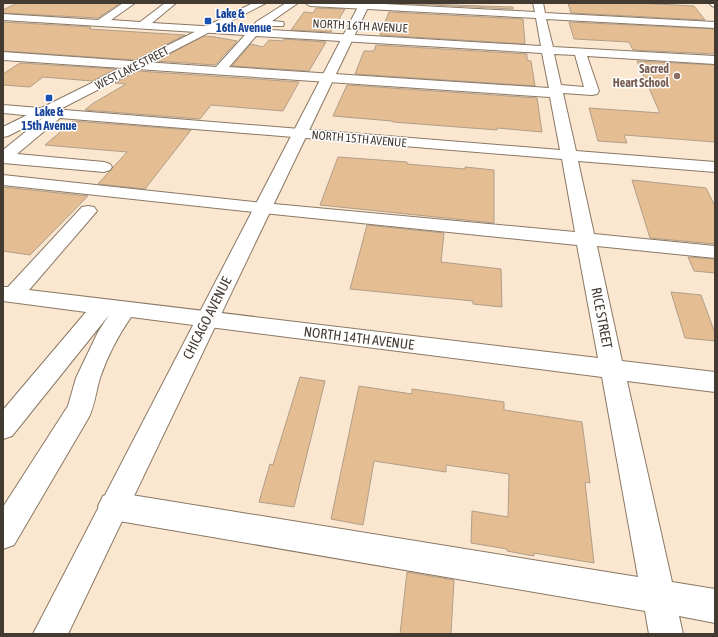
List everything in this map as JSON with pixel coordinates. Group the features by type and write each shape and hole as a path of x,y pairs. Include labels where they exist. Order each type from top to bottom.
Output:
{"street":[{"path":"100,23 130,3"},
{"path":"142,26 171,3"},
{"name":"WEST LAKE STREET","path":"3,133 51,113 140,64 261,3"},
{"path":"287,29 260,24 293,3"},
{"path":"306,5 364,4 539,9 715,25"},
{"name":"CHICAGO AVENUE","path":"50,634 364,4"},
{"name":"RICE STREET","path":"539,9 666,634"},
{"name":"NORTH 16TH AVENUE","path":"3,17 253,32 287,29 347,38 715,60"},
{"path":"219,71 253,32"},
{"path":"3,56 140,64 327,78 556,91 592,91 580,52"},
{"name":"NORTH 15TH AVENUE","path":"3,109 715,167"},
{"path":"3,158 51,113"},
{"path":"3,158 104,168"},
{"path":"3,180 262,208 715,252"},
{"path":"8,294 88,211"},
{"name":"NORTH 14TH AVENUE","path":"8,294 715,382"},
{"path":"3,428 114,307"},
{"path":"3,534 80,409 88,378 109,332 114,307"},
{"path":"114,506 715,606"}],"building":[{"path":"17,3 120,3 98,18 3,13 3,10"},
{"path":"393,3 513,7 513,9"},
{"path":"568,3 638,3 694,6 705,20 571,13"},
{"path":"316,8 345,9 331,32 291,30 304,12 313,13"},
{"path":"389,12 523,19 525,44 380,35"},
{"path":"3,22 91,27 89,29 185,35 135,60 3,51"},
{"path":"569,22 715,29 715,54 633,50 629,42 574,39"},
{"path":"204,36 237,41 215,65 156,61"},
{"path":"284,39 326,42 309,71 232,66 251,44 263,47 269,40 283,41"},
{"path":"376,45 527,54 527,60 531,61 535,86 355,74 364,51 374,51"},
{"path":"637,61 715,65 715,142 624,135 627,143 598,141 589,108 660,113"},
{"path":"20,63 116,69 92,81 43,77 30,87 3,85 3,74"},
{"path":"138,71 299,82 283,111 211,105 200,119 85,110 92,104 126,84 115,83"},
{"path":"347,85 537,98 542,132 497,128 497,130 333,116"},
{"path":"73,121 191,130 145,189 98,184 127,152 45,145"},
{"path":"338,157 407,162 407,164 465,169 465,167 494,170 494,223 320,205"},
{"path":"632,180 706,188 715,206 715,244 650,238"},
{"path":"3,187 88,196 30,255 3,251"},
{"path":"367,225 444,233 441,262 501,269 502,307 473,304 473,301 350,289"},
{"path":"688,257 715,259 715,273 694,271"},
{"path":"671,292 701,295 715,333 715,341 685,338"},
{"path":"300,377 325,381 294,507 259,502 270,464 273,465"},
{"path":"359,386 412,394 412,389 504,402 504,410 582,422 590,483 585,482 594,563 534,553 534,556 507,551 507,549 471,543 472,511 508,517 509,474 446,465 446,472 374,461 363,525 331,519"},
{"path":"407,572 454,580 451,634 400,634"}],"place":[{"name":"Lake & 16th Avenue","path":"208,21"},
{"name":"Sacred Heart School","path":"677,76"},
{"name":"Lake & 15th Avenue","path":"49,98"}]}
